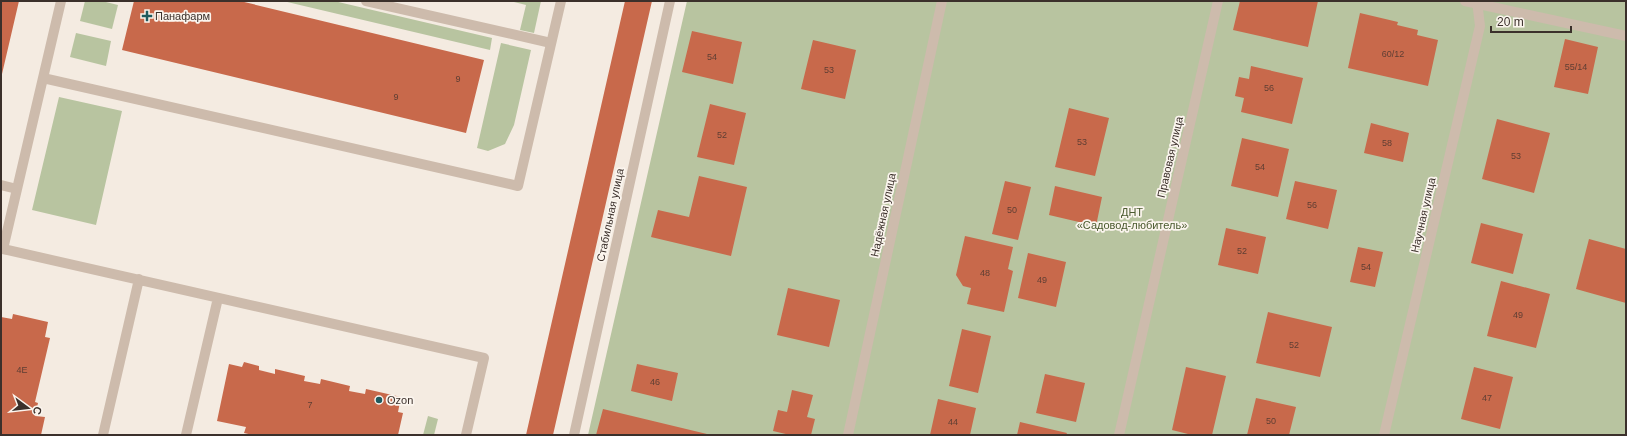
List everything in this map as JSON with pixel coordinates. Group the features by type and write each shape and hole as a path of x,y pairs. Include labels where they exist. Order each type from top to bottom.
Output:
{"street":[{"path":"61,1 2,248 484,358 466,435"},
{"path":"366,1 551,43"},
{"path":"43,78 518,186 561,1"},
{"name":"Стабильная улица","path":"574,435 670,1"},
{"name":"Надёжная улица","path":"848,435 942,1"},
{"name":"Правовая улица","path":"1119,435 1218,1"},
{"path":"1465,1 1477,2 1626,36"},
{"name":"Научная улица","path":"1384,435 1480,26 1477,2"},
{"path":"1,185 17,189"},
{"path":"103,435 139,279"},
{"path":"186,435 218,298"}],"green space":[{"path":"85,1 102,1 118,5 112,29 80,21"},
{"path":"283,1 334,1 492,38 490,50"},
{"path":"510,1 541,1 534,33 520,30 526,5"},
{"name":"ДНТ «Садовод-любитель»","path":"687,1 1626,1 1626,435 588,435"},
{"path":"76,33 111,41 106,66 70,57"},
{"path":"501,43 531,50 514,125 505,144 488,151 477,148"},
{"path":"59,97 122,111 96,225 32,210"},
{"path":"428,416 438,419 434,435 423,435"}],"building":[{"path":"1,1 19,1 2,74 1,74"},
{"path":"134,1 240,1 484,60 466,133 122,50"},
{"path":"625,1 652,1 553,435 526,435"},
{"path":"1240,1 1318,1 1308,47 1233,30"},
{"path":"1360,13 1398,22 1397,25 1418,30 1417,35 1438,40 1428,86 1348,68"},
{"path":"692,31 742,42 733,84 682,72"},
{"path":"1565,39 1598,47 1588,94 1554,87"},
{"path":"813,40 856,50 845,99 801,89"},
{"path":"1251,66 1303,78 1292,124 1241,112 1244,98 1235,96 1239,77 1249,79"},
{"path":"710,104 746,113 734,165 697,157"},
{"path":"1069,108 1109,118 1095,176 1055,167"},
{"path":"1497,119 1550,133 1534,193 1482,179"},
{"path":"1371,123 1409,133 1403,162 1364,153"},
{"path":"1242,138 1289,149 1278,197 1231,186"},
{"path":"699,176 747,187 731,256 651,237 658,210 689,217"},
{"path":"1005,181 1031,187 1018,240 992,234"},
{"path":"1295,181 1337,190 1328,229 1286,219"},
{"path":"1055,186 1102,197 1096,226 1049,215"},
{"path":"1481,223 1523,234 1513,274 1471,263"},
{"path":"1226,228 1266,237 1258,274 1218,265"},
{"path":"965,236 1013,247 1008,269 1013,271 1004,312 967,304 971,288 963,286 956,275"},
{"path":"1589,239 1626,249 1626,303 1576,289"},
{"path":"1358,247 1383,252 1375,287 1350,282"},
{"path":"1028,253 1066,262 1056,307 1018,298"},
{"path":"1501,281 1550,294 1536,348 1487,336"},
{"path":"788,288 840,300 829,347 777,335"},
{"path":"1268,312 1332,327 1320,377 1256,363"},
{"path":"13,314 48,322 45,337 50,338 35,402 38,403 35,416 45,417 41,435 1,435 1,317 12,319"},
{"path":"962,329 991,336 978,393 949,386"},
{"path":"244,362 259,366 259,370 275,374 275,369 305,376 304,381 320,384 321,379 350,386 349,391 365,394 366,389 401,397 398,412 403,413 398,435 253,435 244,433 246,427 217,421 229,364 242,367"},
{"path":"637,364 678,373 672,401 631,391"},
{"path":"1186,367 1226,376 1212,435 1192,435 1172,430"},
{"path":"1474,367 1513,377 1500,429 1461,419"},
{"path":"1045,374 1085,383 1076,422 1036,413"},
{"path":"792,390 813,395 807,417 815,419 811,435 790,435 773,431 778,410 787,412"},
{"path":"1256,398 1296,407 1289,435 1247,435"},
{"path":"938,399 976,408 970,435 930,435"},
{"path":"603,409 707,434 707,435 596,435"},
{"path":"1020,422 1067,433 1066,435 1017,435"}],"place":[{"name":"Панафарм","path":"147,16"},
{"name":"Ozon","path":"379,400"}]}
